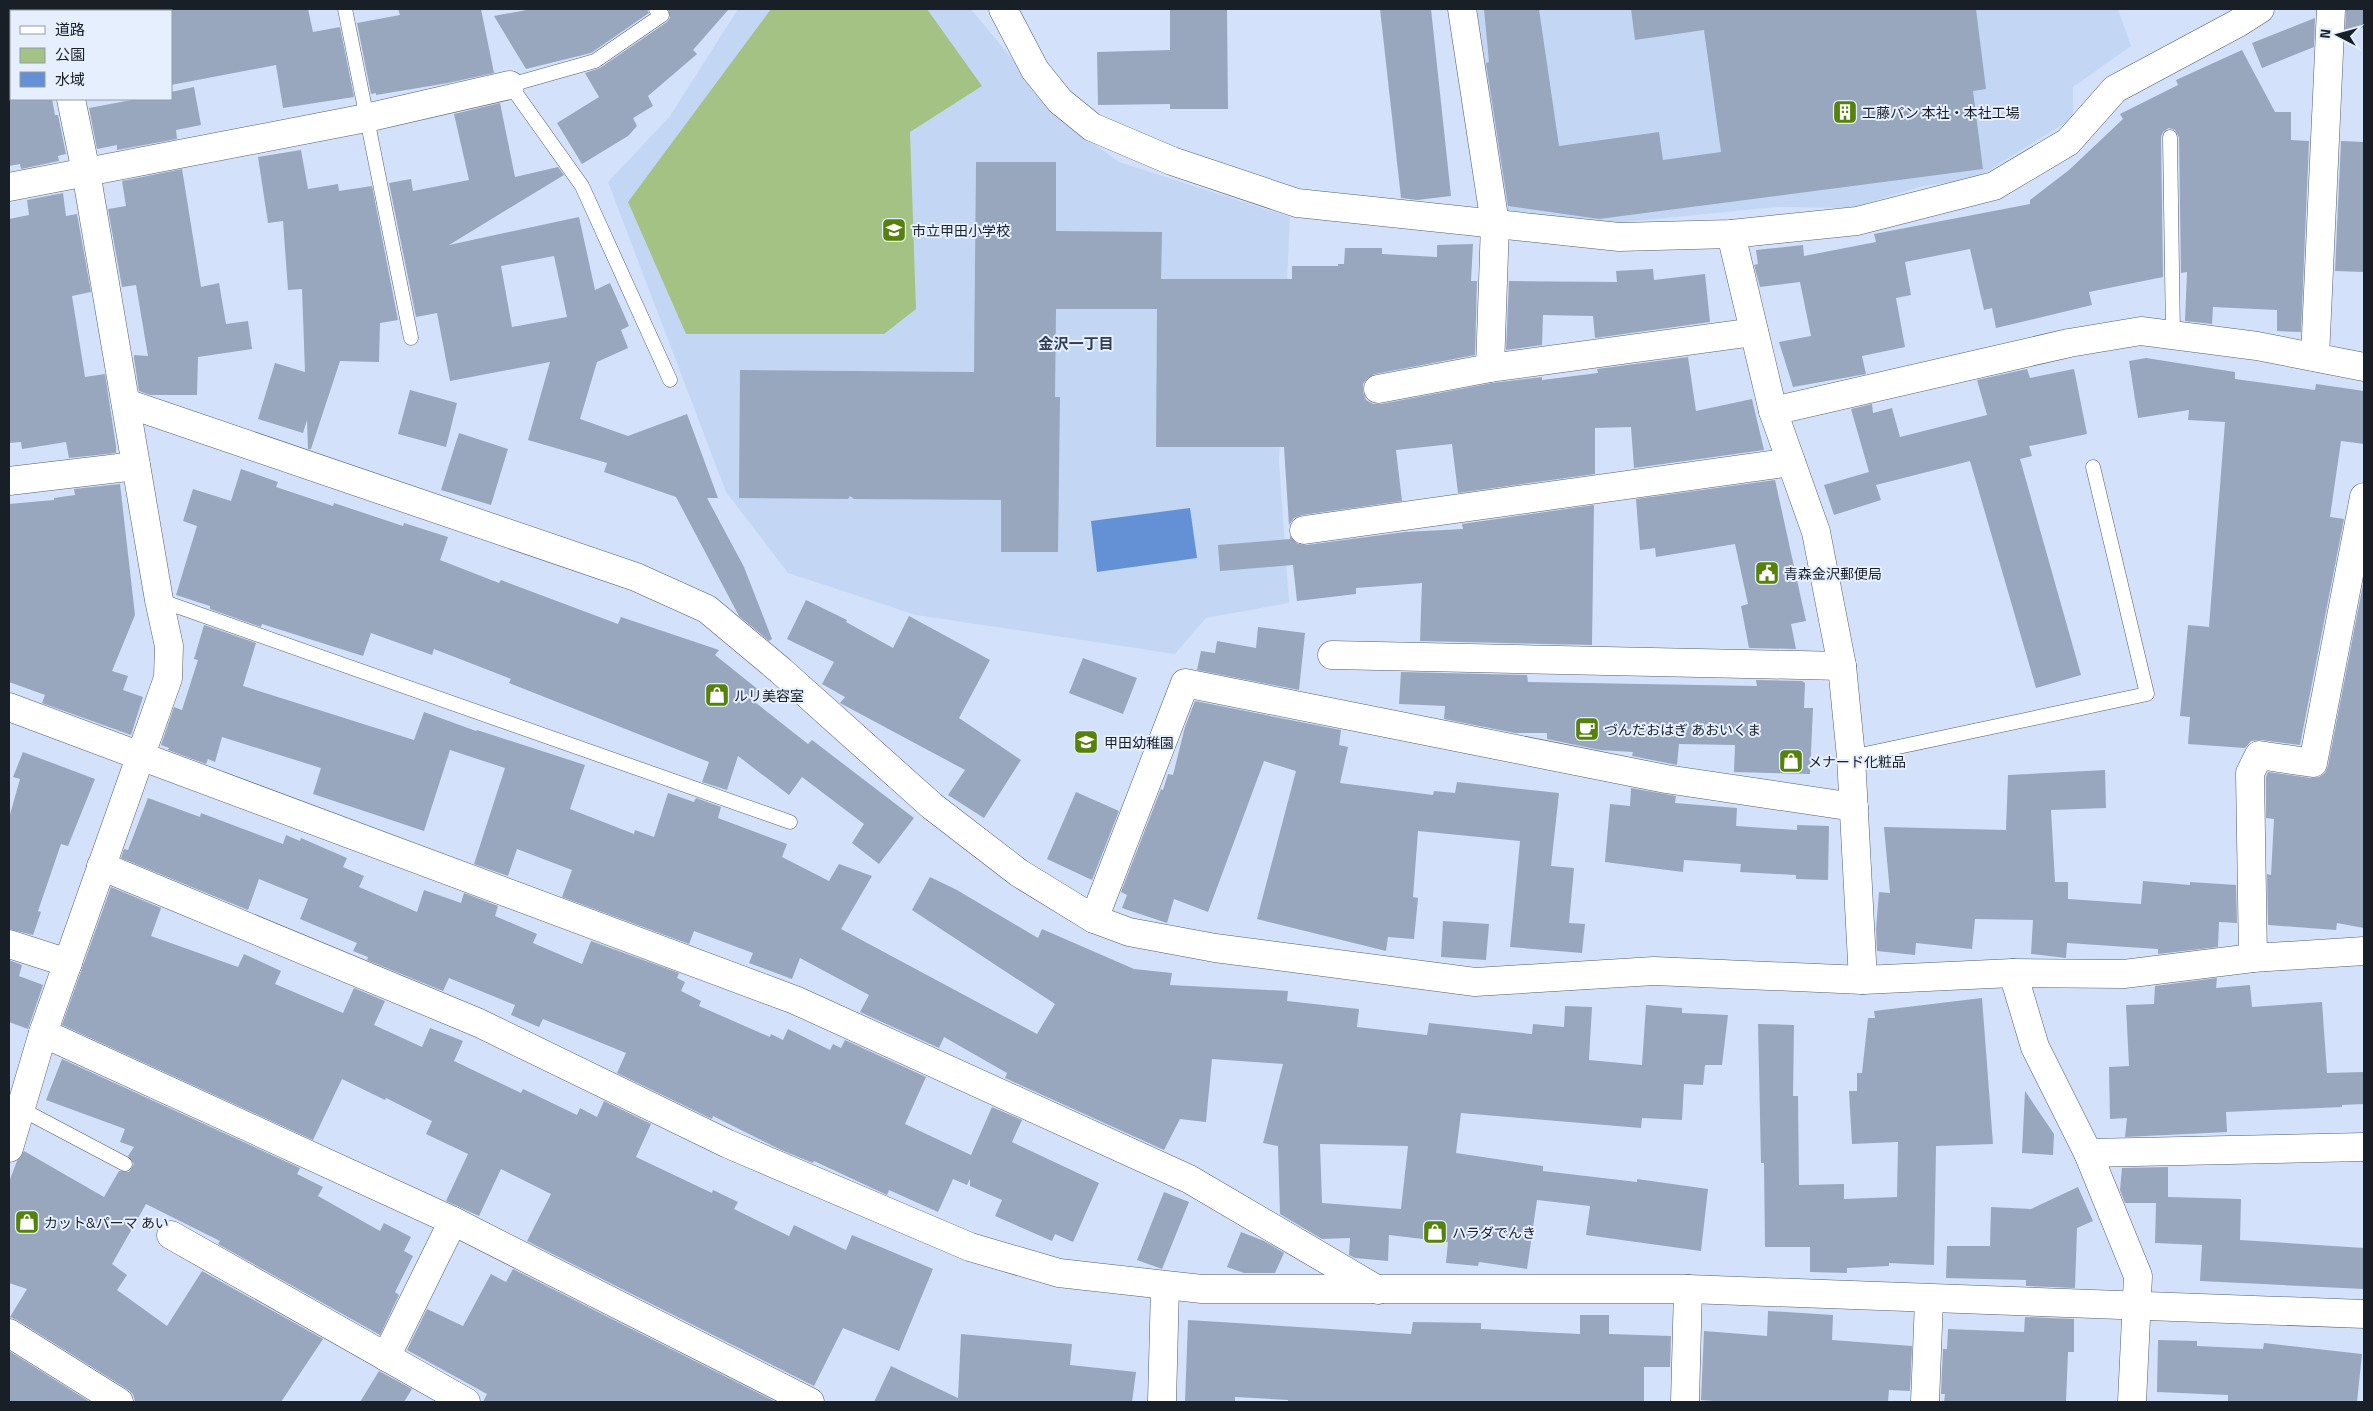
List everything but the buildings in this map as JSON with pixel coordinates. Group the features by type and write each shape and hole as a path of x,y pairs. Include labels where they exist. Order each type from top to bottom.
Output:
{"street":[{"path":"1003,9 1035,70 1060,101 1092,127 1172,161 1297,203 1619,237 1731,234 1857,221 1994,186 2068,142 2115,88 2238,23 2260,9"},
{"path":"1462,9 1495,224 1490,368"},
{"path":"2314,358 2331,9"},
{"path":"9,187 366,118 510,86"},
{"path":"9,1148 44,1033 168,678 169,646 159,600 86,172 71,100"},
{"path":"1731,234 1773,411 1816,532 1842,666 1851,757 1863,980"},
{"path":"1773,411 2069,343 2141,331 2257,346 2364,367"},
{"path":"1378,389 1490,368 1754,332"},
{"path":"126,403 636,577 707,609 780,670 932,806 1019,873 1094,919 1129,932 1215,948 1475,982 1654,971 1863,980 2013,972 2124,974 2252,958 2364,951"},
{"path":"1304,530 1791,462"},
{"path":"9,481 136,466"},
{"path":"2252,958 2250,773 2259,755 2313,764 2364,497"},
{"path":"1332,655 1842,666"},
{"path":"1094,919 1186,683 1666,779 1854,807"},
{"path":"9,707 795,1000 1189,1178 1378,1290"},
{"path":"101,866 479,1023 728,1144 970,1247 1059,1273 1202,1290 1688,1290 2364,1314"},
{"path":"9,944 68,963"},
{"path":"2013,972 2035,1047 2088,1153 2138,1276 2132,1402"},
{"path":"44,1033 453,1221 810,1402"},
{"path":"2088,1153 2364,1147"},
{"path":"386,1357 453,1221"},
{"path":"171,1235 466,1402"},
{"path":"1162,1402 1165,1286"},
{"path":"1685,1402 1688,1290"},
{"path":"1925,1402 1928,1300"},
{"path":"9,1333 120,1402"}],"lane":[{"path":"345,9 411,338"},
{"path":"656,9 662,15 595,62 510,86 582,186 670,380"},
{"path":"2170,137 2173,336"},
{"path":"1851,757 2147,694 2093,467"},
{"path":"159,600 790,822"},
{"path":"21,1109 125,1164"}],"shaded area":[{"path":"738,9 971,9 1065,123 1119,162 1290,217 1279,461 1289,603 1206,618 1175,654 916,615 788,573 726,492 608,182 670,116"},
{"name":"工藤パン 本社・本社工場","path":"1475,9 2118,9 2131,46 2073,87 2073,118 1973,180 1923,186 1851,208 1776,207 1606,224 1503,212"}],"green space":[{"path":"771,9 927,9 982,86 910,132 916,309 884,334 686,334 628,202"}],"water":[{"path":"1190,508 1197,558 1097,572 1091,521"}],"place":[{"name":"工藤パン 本社・本社工場","path":"1845,112"},
{"name":"市立甲田小学校","path":"894,230"},
{"name":"青森金沢郵便局","path":"1767,573"},
{"name":"ルリ美容室","path":"717,695"},
{"name":"づんだおはぎ あおいくま","path":"1587,729"},
{"name":"甲田幼稚園","path":"1086,742"},
{"name":"メナード化粧品","path":"1791,761"},
{"name":"カット&パーマ あい","path":"27,1222"},
{"name":"ハラダでんき","path":"1435,1232"}],"district":[{"name":"金沢一丁目","path":"1076,343"}]}
